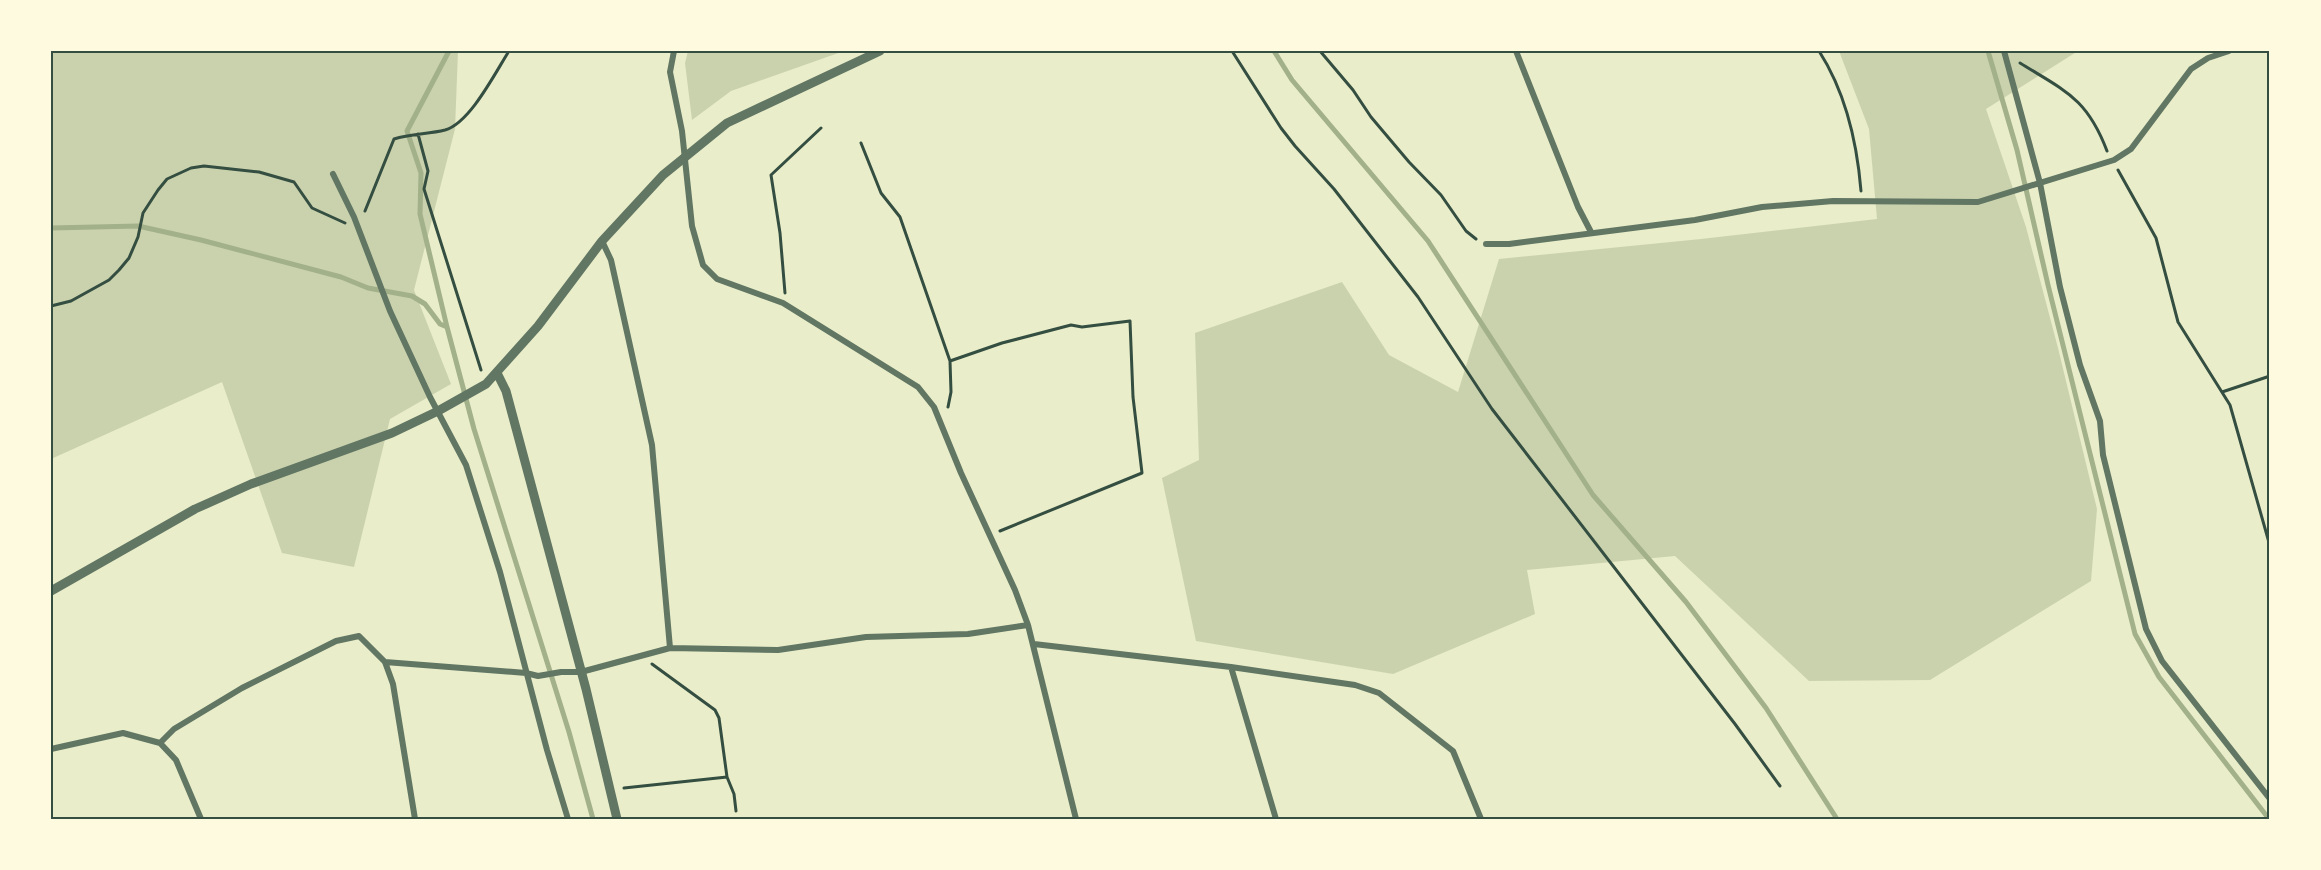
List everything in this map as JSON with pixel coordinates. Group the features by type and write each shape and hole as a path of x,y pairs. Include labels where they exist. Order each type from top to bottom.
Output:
{"street":[{"path":"674,51 670,72 682,131 683,158 692,226 703,265 717,279 783,303 918,387 934,407 961,473 991,534 1028,625 1076,819"},
{"path":"51,591 195,508 251,484 392,433 486,384 538,326 602,241 663,175 683,158 727,123 880,51"},
{"path":"1516,51 1578,207 1591,232"},
{"path":"2004,51 2040,183 2060,287 2080,365 2100,421 2103,455 2146,629 2162,661 2270,799"},
{"path":"1486,244 1509,244 1695,220 1762,207 1833,201 1978,202 2113,161 2131,150 2191,69 2208,58 2229,51"},
{"path":"333,174 358,229 390,312 466,465 500,572 568,819"},
{"path":"602,241 611,260 652,445 670,648"},
{"path":"497,372 506,391 581,672 617,819"},
{"path":"385,662 526,673 537,676 561,672 581,672 670,648 778,650 866,637 968,634 1028,625"},
{"path":"160,743 174,729 242,688 336,641 359,636 385,662 393,684 416,819"},
{"path":"1034,644 1231,667 1355,685 1379,693 1453,751 1481,819"},
{"path":"1231,667 1276,819"},
{"path":"51,749 123,733 160,743 176,760 201,819"}],"path":[{"path":"51,306 71,302 109,280 129,258 138,237 143,213 158,190 167,179 191,168 204,166 259,172 294,182 312,208 358,229 391,142 394,139 446,130 458,124 467,115 509,51"},
{"path":"1232,51 1281,128 1334,189 1418,297 1492,409 1735,724 1780,786"},
{"path":"1320,51 1409,162 1442,195 1466,231 1486,244"},
{"path":"1819,51 1839,88 1850,122 1856,145 1862,201"},
{"path":"2007,58 2076,98 2096,124 2113,161 2156,238 2178,322 2230,405 2270,546"},
{"path":"783,303 786,300 780,233 771,175 821,128"},
{"path":"418,134 428,171 424,189 486,384"},
{"path":"861,143 881,193 900,217 916,269 950,361 951,392 948,407 940,421"},
{"path":"950,361 1002,343 1071,325 1082,327 1130,321 1133,397 1142,473 991,534"},
{"path":"2222,392 2270,376"},
{"path":"638,656 716,710 727,777 734,794 736,811"},
{"path":"610,790 727,777"}],"green space":[{"path":"51,51 458,51 455,129 414,290 451,384 390,419 354,567 282,553 222,382 51,459"},
{"path":"688,51 844,51 731,91 692,120 685,63"},
{"path":"1839,51 2078,51 1986,109 2026,227 2097,509 2091,581 1930,680 1809,681 1675,556 1527,570 1535,614 1393,674 1196,641 1162,478 1199,460 1195,333 1342,282 1389,355 1458,392 1499,259 1877,219 1869,129"}],"waterway":[{"path":"449,51 407,131 421,173 420,214 474,429 569,732 593,819"},
{"path":"1274,51 1292,80 1428,241 1593,495 1686,602 1766,708 1837,819"},
{"path":"1988,51 2017,150 2048,285 2135,634 2159,677 2269,819"},
{"path":"51,228 138,226 201,240 341,277 368,288 412,296 425,304 440,324 447,327"}]}
